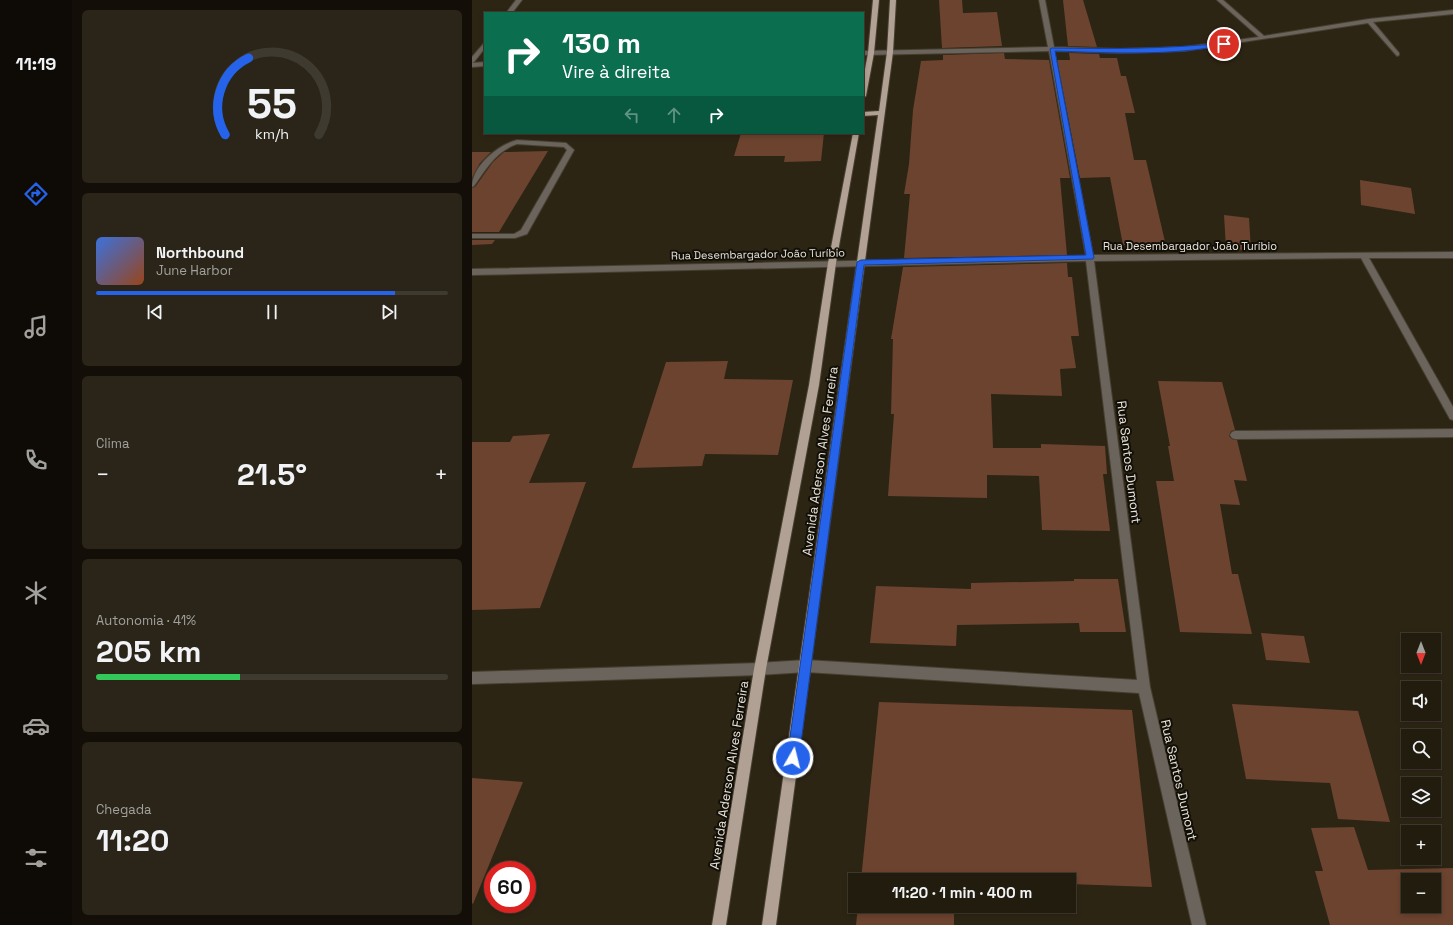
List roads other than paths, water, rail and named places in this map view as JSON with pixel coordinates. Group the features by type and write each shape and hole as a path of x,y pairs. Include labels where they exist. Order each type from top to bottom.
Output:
{"main road":[{"path":"864,91 871,53 876,0"},
{"name":"Avenida Aderson Alves Ferreira","path":"769,925 882,113 890,52 893,0"},
{"path":"864,114 882,113"},
{"name":"Avenida Aderson Alves Ferreira","path":"719,925 760,669 814,385 832,262 856,134"}],"street":[{"path":"510,12 518,0"},
{"name":"Rua Santos Dumont","path":"1042,0 1090,258 1144,687 1199,925"},
{"path":"1220,0 1262,37"},
{"path":"864,53 1052,49 1121,51 1184,49 1369,22 1453,12"},
{"path":"1369,22 1397,54"},
{"path":"472,61 484,45"},
{"path":"472,65 484,64"},
{"path":"472,185 498,149 510,143 517,142 566,145 571,150 524,232 515,236 472,236"},
{"name":"Rua Desembargador João Turíbio","path":"472,272 832,262 1453,255"},
{"path":"1364,256 1453,416"},
{"path":"1235,435 1453,433"},
{"path":"472,678 760,669 806,666 1144,687"}]}
